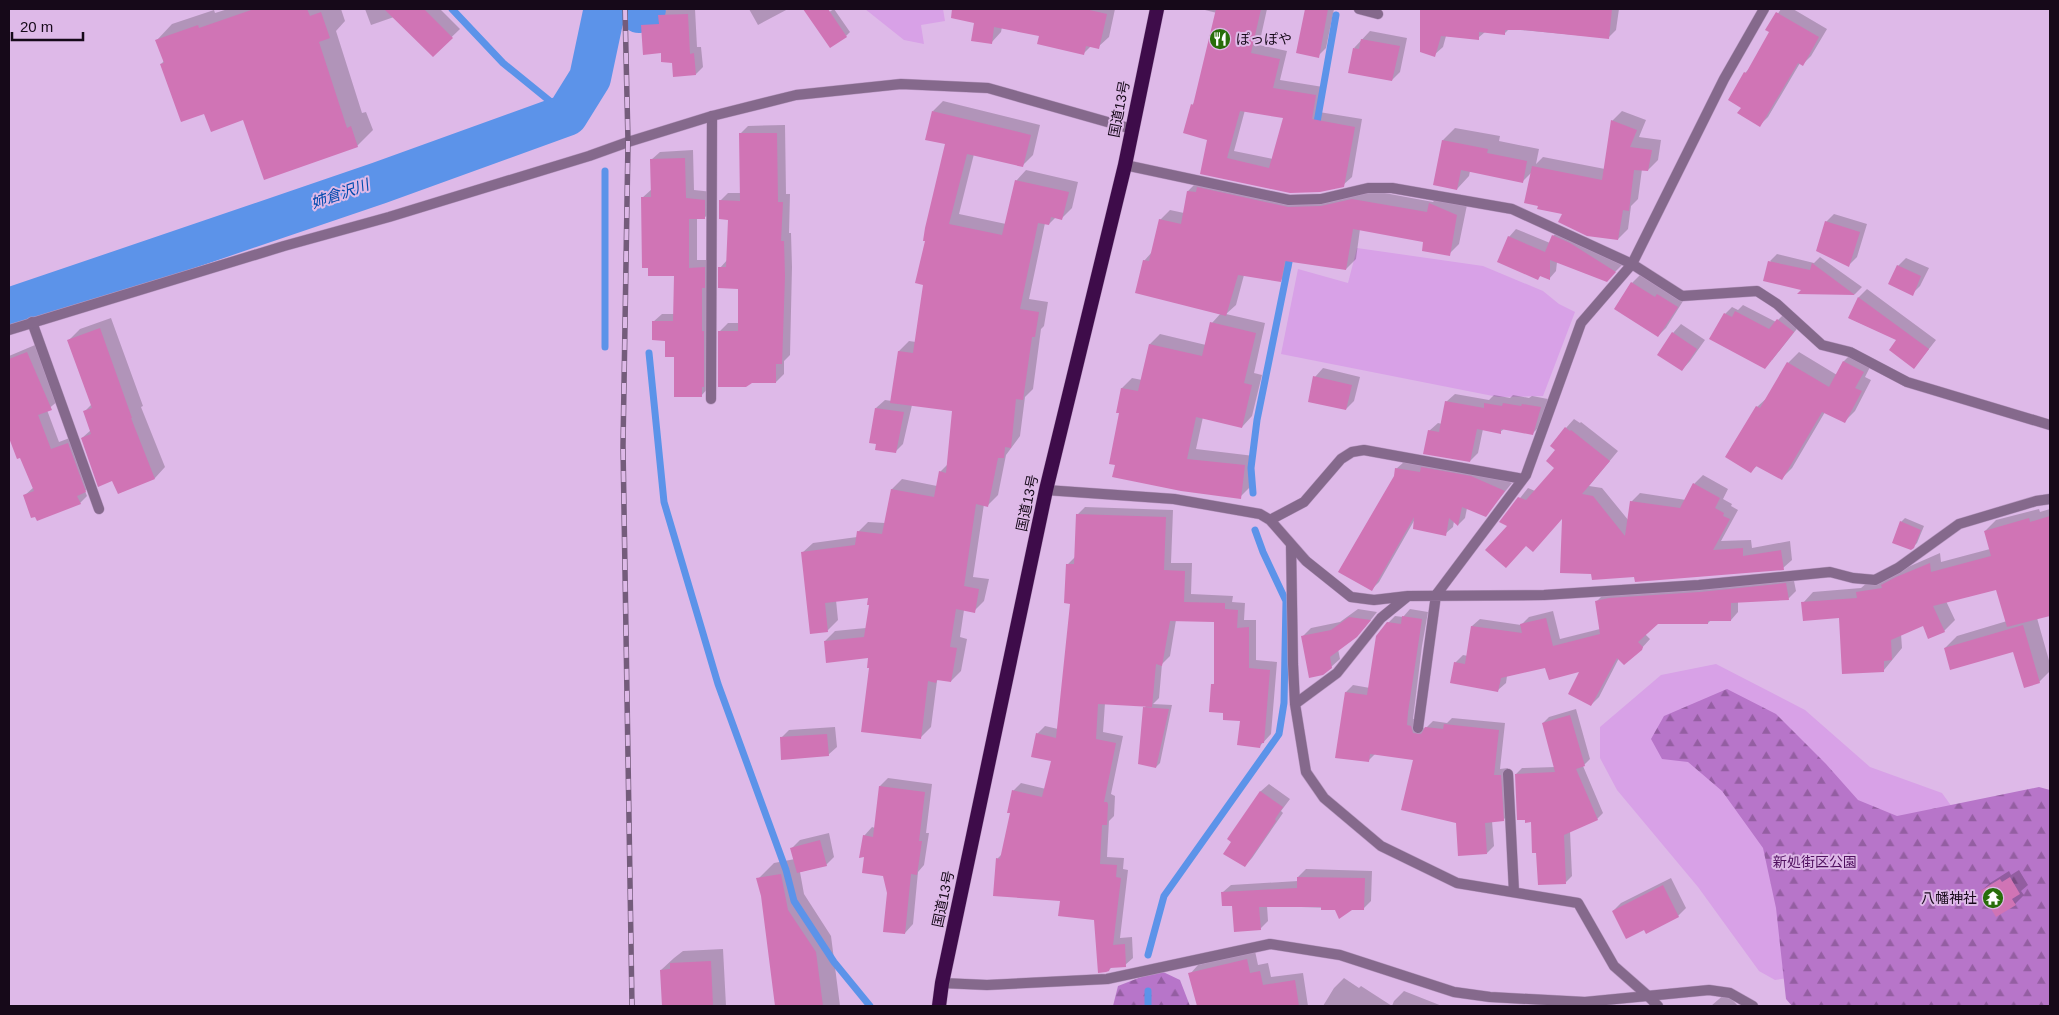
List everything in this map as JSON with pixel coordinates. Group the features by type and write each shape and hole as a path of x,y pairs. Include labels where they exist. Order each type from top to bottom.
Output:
{"highway":[{"name":"国道13号","path":"939,1006 942,983 1046,490 1125,165 1157,9"}],"street":[{"path":"1359,9 1378,14"},
{"path":"1418,728 1436,595 1523,479 1581,323 1632,264 1724,79 1764,9"},
{"path":"9,330 589,156 712,116 796,95 901,84 988,88 1132,128"},
{"path":"711,399 712,116"},
{"path":"1125,165 1289,200 1321,199 1368,188 1392,188 1512,210 1632,264 1682,296 1757,291 1777,304 1822,345 1850,352 1908,382 2050,425"},
{"path":"32,322 99,509"},
{"path":"1270,520 1304,502 1341,459 1352,452 1364,450 1523,479"},
{"path":"1046,490 1174,499 1260,514 1270,520 1306,561 1351,597 1374,600 1436,595 1544,595 1699,585 1830,572 1853,578 1875,580 1898,568 1960,524 2036,501 2050,500"},
{"path":"1291,544 1293,664 1296,704 1306,772 1324,798 1380,846 1456,883 1578,903 1614,966 1658,1006"},
{"path":"1296,704 1337,673 1381,618 1408,596"},
{"path":"1508,774 1514,892"},
{"path":"942,983 987,985 1107,980 1270,944 1340,955 1454,992 1490,997 1585,1002 1708,990 1730,993 1753,1006"}],"green space":[{"path":"865,9 943,9 945,21 921,25 924,44 904,40"},
{"path":"1357,248 1483,266 1543,291 1559,304 1575,312 1543,396 1498,397 1281,354 1298,269 1348,283"},
{"name":"新処街区公園","path":"1716,664 1805,710 1870,767 1942,793 1980,846 1955,951 1775,980 1759,971 1698,887 1617,790 1600,758 1600,727 1661,675"},
{"name":"新処街区公園","path":"1727,689 1776,714 1826,764 1858,800 1897,816 2039,787 2050,790 2050,1006 1792,1006 1786,999 1776,908 1763,848 1722,791 1688,762 1662,759 1651,739 1664,716"},
{"path":"1159,970 1180,980 1190,1006 1113,1006 1118,986"}],"building":[{"path":"254,9 307,9 310,16 321,12 330,38 319,42 347,128 351,126 358,147 264,180 243,120 211,132 204,114 181,122 160,64 164,63 155,40 198,25 199,28"},
{"path":"384,9 424,9 453,38 433,57"},
{"path":"803,9 828,9 847,37 830,48"},
{"path":"952,9 1085,9 1107,14 1099,49 1086,46 1084,55 1037,44 1039,36 994,27 992,44 971,41 974,23 951,18"},
{"path":"1216,9 1261,9 1251,53 1280,59 1273,88 1316,95 1312,119 1355,127 1344,187 1320,192 1290,193 1200,174 1207,140 1183,133 1191,104 1193,105","holes":["1240,111 1283,118 1269,168 1227,158"]},
{"path":"1305,9 1328,9 1319,58 1296,53"},
{"path":"1420,9 1612,9 1609,39 1523,30 1505,30 1505,35 1479,32 1479,40 1441,36 1435,57 1420,52"},
{"path":"1776,12 1819,37 1803,66 1798,63 1760,127 1737,113 1741,108 1728,100 1769,32 1765,30"},
{"path":"688,14 690,54 694,53 696,75 673,77 672,63 661,62 661,53 643,55 641,25 659,24 658,15"},
{"path":"1361,39 1400,46 1392,81 1348,73 1353,48 1359,49"},
{"path":"932,111 1031,135 1023,167 967,154 949,224 1002,235 1015,180 1069,192 1062,220 1051,217 1049,225 1038,223 1020,309 1039,312 1035,337 1032,337 1023,400 1016,399 1011,448 1005,447 1004,458 998,458 988,507 976,504 964,586 979,589 975,613 956,609 950,647 957,648 951,682 937,680 936,683 928,681 921,739 861,732 869,668 867,668 868,658 826,663 824,641 864,637 869,605 867,605 868,598 825,603 828,632 810,634 801,552 855,545 857,531 882,534 891,489 934,497 939,471 946,473 952,411 890,403 898,351 913,353 923,285 915,283 925,241 923,241 925,228 945,144 925,140"},
{"path":"1611,120 1637,130 1630,147 1652,150 1648,171 1634,170 1629,211 1623,210 1618,240 1587,236 1558,222 1562,214 1537,209 1538,206 1524,203 1532,166 1602,180"},
{"path":"739,133 777,133 778,202 783,202 781,241 784,241 785,276 782,364 776,364 776,383 752,383 746,387 718,387 718,331 738,331 738,289 718,288 718,267 726,267 728,220 719,219 719,200 740,201"},
{"path":"1442,140 1488,149 1487,153 1527,161 1523,183 1461,170 1457,190 1433,185"},
{"path":"685,158 686,198 705,200 705,219 689,219 689,268 705,267 705,288 702,288 704,387 702,387 702,397 674,397 674,357 665,357 665,341 652,340 652,321 673,321 674,276 648,276 648,268 642,268 641,197 651,197 650,159"},
{"path":"1197,187 1288,207 1321,206 1352,199 1427,212 1429,203 1457,215 1450,256 1422,251 1423,242 1353,229 1346,270 1285,261 1281,282 1238,275 1226,316 1135,293 1143,260 1149,261 1159,219 1181,224 1187,191 1196,192"},
{"path":"1825,221 1860,232 1849,267 1816,251"},
{"path":"1552,235 1570,243 1616,272 1607,282 1550,260 1550,280 1540,276 1538,280 1497,262 1508,236 1545,252"},
{"path":"1768,261 1810,270 1812,263 1855,295 1797,294 1801,290 1763,281"},
{"path":"1897,265 1921,276 1913,296 1888,284"},
{"path":"1631,282 1655,297 1657,294 1678,307 1658,337 1614,309"},
{"path":"1858,297 1929,349 1914,369 1889,350 1896,340 1848,318"},
{"path":"1735,311 1769,329 1777,319 1794,332 1765,369 1709,339 1724,313 1732,317"},
{"path":"1210,322 1256,333 1244,383 1252,385 1242,428 1196,417 1187,459 1245,465 1241,499 1181,491 1112,477 1115,465 1109,464 1119,413 1116,413 1121,388 1138,391 1149,344 1202,356"},
{"path":"100,328 131,418 155,479 118,494 112,481 98,487 81,438 91,434 83,411 92,408 67,340"},
{"path":"1672,332 1697,349 1682,371 1657,355"},
{"path":"27,352 52,410 38,415 51,449 68,443 86,492 77,496 81,504 37,521 35,517 31,518 23,495 34,491 20,458 17,459 9,438 9,359"},
{"path":"1843,361 1864,372 1855,388 1862,391 1845,423 1822,412 1782,480 1756,466 1751,473 1725,457 1756,406 1760,408 1787,362 1829,387"},
{"path":"1313,376 1352,385 1346,410 1308,402"},
{"path":"1445,401 1484,408 1484,403 1502,406 1503,403 1541,407 1533,435 1501,429 1501,434 1477,429 1470,462 1423,454 1428,430 1439,432"},
{"path":"875,408 904,412 896,453 875,450 876,444 869,443"},
{"path":"1565,427 1610,461 1582,494 1593,496 1625,536 1630,501 1680,508 1693,483 1720,498 1715,508 1724,513 1723,516 1730,519 1713,550 1743,548 1743,556 1781,550 1784,570 1635,582 1634,577 1592,580 1591,574 1560,573 1562,519 1533,552 1526,546 1506,568 1485,550 1507,526 1499,522 1518,497 1526,500 1554,468 1546,461 1555,450 1550,446"},
{"path":"1421,467 1471,476 1505,491 1486,517 1462,507 1458,526 1449,518 1446,536 1413,529 1414,517 1372,591 1338,572 1394,476 1395,468 1420,472"},
{"path":"1076,514 1166,517 1164,570 1185,571 1184,602 1225,603 1225,609 1238,610 1237,628 1249,627 1249,668 1270,670 1264,743 1261,743 1260,748 1237,745 1240,721 1223,720 1223,713 1209,712 1211,684 1214,684 1214,622 1170,621 1162,666 1156,664 1152,707 1098,704 1096,739 1116,743 1104,802 1108,804 1107,825 1102,825 1100,864 1117,865 1116,877 1121,878 1113,945 1125,944 1126,967 1110,968 1109,971 1098,973 1094,920 1058,916 1060,901 993,896 996,858 1000,859 1010,813 1007,813 1012,790 1042,797 1051,761 1031,757 1036,733 1056,738 1070,604 1064,603 1066,564 1074,564"},
{"path":"2050,516 2050,616 2007,627 1996,590 1933,606 1945,632 1928,639 1923,626 1891,640 1892,660 1884,661 1884,672 1842,674 1839,618 1803,621 1801,602 1857,598 1856,592 1882,588 1881,585 1896,577 1930,563 1931,572 1991,556 1984,531 2029,518 2030,522"},
{"path":"1900,521 1921,530 1914,548 1911,550 1892,543"},
{"path":"1786,583 1789,600 1731,603 1731,621 1708,621 1708,624 1658,624 1638,642 1643,647 1642,650 1624,665 1617,658 1591,706 1568,694 1579,672 1549,680 1545,668 1501,678 1498,692 1450,683 1454,662 1465,664 1471,626 1522,633 1520,624 1546,618 1553,646 1600,634 1595,601 1609,598 1700,592"},
{"path":"1402,616 1422,619 1408,712 1407,725 1411,726 1413,733 1421,734 1425,727 1443,729 1444,724 1499,730 1494,775 1501,775 1504,821 1485,823 1487,854 1458,856 1456,823 1401,810 1413,760 1370,754 1369,762 1335,758 1345,692 1367,695 1376,636 1387,622 1401,624"},
{"path":"1349,617 1371,620 1357,637 1330,657 1332,668 1323,675 1309,678 1301,636 1331,630"},
{"path":"2023,625 2040,683 2024,688 2013,652 1950,670 1944,648"},
{"path":"1143,707 1169,709 1156,768 1138,764"},
{"path":"1570,715 1585,766 1576,769 1598,820 1564,835 1566,884 1538,885 1536,853 1532,853 1531,822 1525,823 1525,820 1517,820 1515,774 1555,772 1542,723"},
{"path":"827,734 829,756 781,760 780,737"},
{"path":"879,786 925,792 919,841 922,841 917,875 911,874 905,934 883,932 887,893 883,876 862,873 864,857 859,858 863,835 873,837"},
{"path":"1260,791 1283,807 1275,819 1276,821 1245,867 1223,854 1231,842 1227,839"},
{"path":"820,840 827,866 797,873 790,848"},
{"path":"781,874 788,910 816,952 823,1006 775,1006 761,896 756,878"},
{"path":"1297,877 1365,878 1364,910 1352,910 1339,919 1335,910 1321,910 1321,907 1259,907 1261,930 1234,932 1232,906 1222,906 1221,892 1297,888"},
{"path":"2010,877 2020,894 2012,899 2016,905 1996,917 1980,891 2000,879 2002,882"},
{"path":"1663,885 1679,917 1646,934 1644,930 1626,939 1612,911"},
{"path":"1247,959 1250,973 1260,971 1263,985 1295,980 1299,1006 1197,1006 1188,973"},
{"path":"711,961 713,1006 662,1006 660,970 670,969 670,963"}],"waterway":[{"path":"452,9 503,63 567,115"},
{"name":"姉倉沢川","path":"639,12 645,9"},
{"name":"姉倉沢川","path":"9,309 379,183 567,115 590,78 604,12"},
{"path":"1316,128 1336,15"},
{"path":"605,171 605,347"},
{"path":"1253,493 1251,468 1257,420 1291,252"},
{"path":"649,353 664,502 718,684 786,870 794,901 834,962 870,1006"},
{"path":"1148,955 1164,896 1279,734 1284,703 1286,601 1255,530"},
{"path":"1148,991 1148,1006"}],"railway":[{"path":"625,9 628,142 623,446 632,1006"}],"place":[{"name":"ぽっぽや","path":"1220,39"},
{"name":"八幡神社","path":"1993,898"}]}
